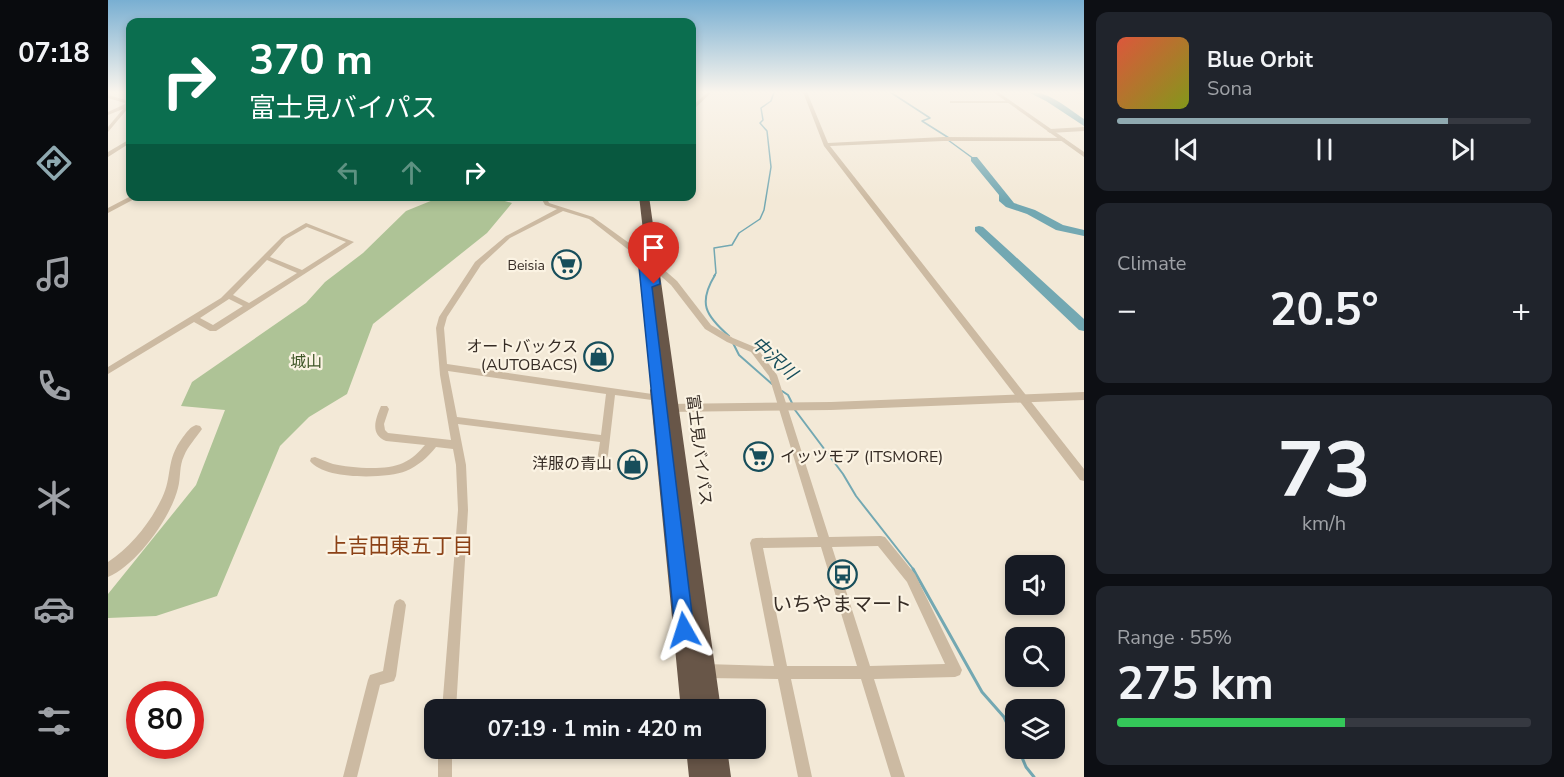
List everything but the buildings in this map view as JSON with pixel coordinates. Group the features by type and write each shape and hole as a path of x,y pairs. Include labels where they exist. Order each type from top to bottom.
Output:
{"highway":[{"name":"富士見バイパス","path":"638,201 647,260 663,405 692,699"},
{"name":"富士見バイパス","path":"644,201 647,260"},
{"name":"富士見バイパス","path":"663,405 709,699"},
{"path":"699,759 701,777"},
{"path":"717,759 719,777"}],"street":[{"path":"820,128 826,144 1084,477"},
{"path":"1046,128 1084,155"},
{"path":"1050,131 1084,129"},
{"path":"826,144 943,139 1062,139"},
{"path":"108,155 126,144"},
{"path":"108,211 127,201"},
{"path":"546,201 547,204 591,218 647,260 674,283 708,327 754,350 773,375 898,777"},
{"path":"450,699 463,510 461,465 444,368 440,328 443,316 478,264 508,237 562,209"},
{"path":"108,371 228,296 284,238 306,225 351,242 213,329 194,318"},
{"path":"265,257 303,273"},
{"path":"228,296 249,306"},
{"path":"444,368 611,392 663,405 784,407 1084,396"},
{"path":"603,455 611,392"},
{"path":"384,409 379,424 382,435 456,445"},
{"path":"453,420 605,439"},
{"path":"108,570 116,566 153,523 172,488 179,451 196,429"},
{"path":"315,461 322,467 336,470 398,470 408,466 433,443"},
{"path":"705,672 783,673 865,673 955,670 910,578 881,541 756,543 783,673 805,777"},
{"path":"350,777 375,680 389,676 400,605"},
{"path":"445,759 445,777"}],"green space":[{"name":"城山","path":"431,201 505,201 512,203 487,233 373,324 347,394 309,417 280,446 217,596 156,616 108,618 108,594 196,485 225,410 181,406 192,382 306,303 325,282 363,253 406,211"}],"waterway":[{"name":"中沢川","path":"714,276 716,273 714,248 732,245 739,233 760,219 764,210 771,167 767,131 765,128"},
{"name":"中沢川","path":"934,128 974,159"},
{"name":"中沢川","path":"974,159 1004,195 1003,199 1010,205 1031,212 1060,228 1084,233"},
{"name":"中沢川","path":"979,229 1084,327"},
{"name":"中沢川","path":"715,275 707,293 707,308 714,322 729,336"},
{"name":"中沢川","path":"733,343 739,355 772,384"},
{"name":"中沢川","path":"782,391 788,395 793,405"},
{"name":"中沢川","path":"795,410 843,474 856,496 914,570"},
{"name":"中沢川","path":"913,569 982,692 1005,719"},
{"name":"中沢川","path":"1023,759 1034,777"}],"place":[{"name":"Beisia","path":"566,265"},
{"name":"オートバックス (AUTOBACS)","path":"599,356"},
{"name":"イッツモア (ITSMORE)","path":"759,457"},
{"name":"洋服の青山","path":"633,464"},
{"name":"いちやまマート","path":"842,574"}],"district":[{"name":"上吉田東五丁目","path":"400,546"}],"route":[{"path":"654,284 651,263 643,257 684,630"}]}
